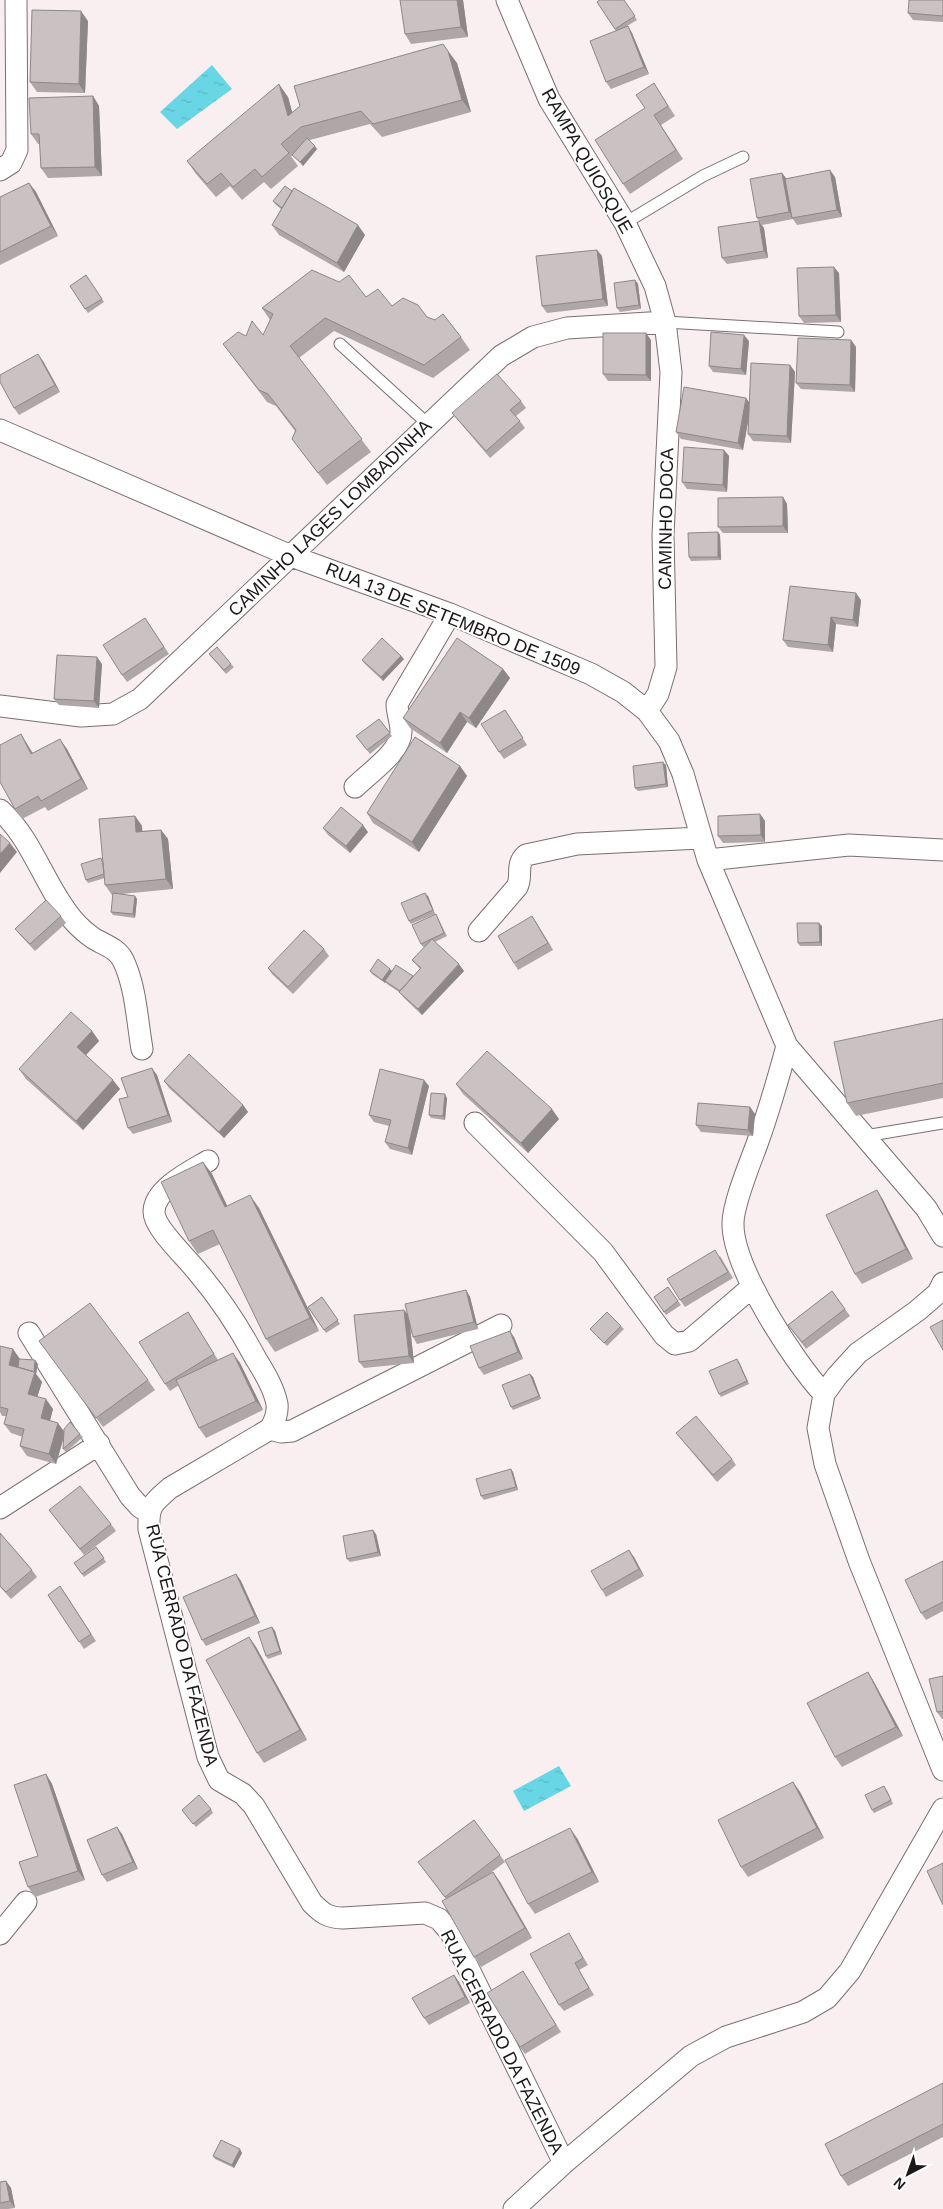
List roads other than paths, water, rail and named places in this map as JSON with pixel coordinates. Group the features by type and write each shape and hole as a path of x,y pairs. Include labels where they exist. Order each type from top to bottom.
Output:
{"street":[{"path":"0,170 11,163 17,150 16,0"},
{"name":"RAMPA QUIOSQUE","path":"507,0 549,99 625,223 654,286 665,322"},
{"name":"CAMINHO LAGES LOMBADINHA","path":"0,706 81,716 113,714 140,699 501,356 533,337 567,328 665,322"},
{"name":"CAMINHO DOCA","path":"647,711 658,694 666,667 663,535 672,372 665,322"},
{"name":"RUA 13 DE SETEMBRO DE 1509","path":"0,430 290,556 450,614 591,674 623,692 647,711 669,741 679,766 708,860 787,1046"},
{"path":"355,786 394,751 400,742 401,730 397,704 450,614"},
{"path":"0,810 12,821 32,850 64,909 79,927 95,939 110,946 122,958 131,978 142,1049"},
{"path":"479,931 517,887 519,882 518,867 526,855 577,844 700,838"},
{"path":"708,860 849,845 943,850"},
{"path":"787,1046 926,1208 943,1236"},
{"path":"787,1046 771,1105 732,1222 736,1249 752,1287 804,1374 824,1394"},
{"path":"475,1123 603,1252 664,1335 675,1344 689,1341 752,1287"},
{"path":"208,1161 171,1184 159,1198 154,1211 157,1224 234,1318 265,1374 277,1404 276,1418 270,1429 292,1432 501,1325"},
{"path":"943,1283 938,1293 917,1311 858,1352 824,1394 818,1428 825,1464 859,1561 943,1770"},
{"path":"29,1333 130,1496 140,1507 148,1512"},
{"name":"RUA CERRADO DA FAZENDA","path":"270,1429 170,1488 156,1500 148,1512 151,1538 208,1757 219,1780 243,1794 254,1806 312,1903 322,1913 331,1918 425,1913 439,1919 451,1933 564,2163"},
{"path":"0,1508 99,1444"},
{"path":"514,2209 564,2163 692,2056 726,2037 803,2012 827,1998 850,1971 943,1809"},
{"path":"0,1934 26,1902"}],"lane":[{"path":"625,223 703,176 743,156"},
{"path":"665,322 838,332"},
{"path":"340,344 429,425"},
{"path":"865,1136 943,1123"}],"water":[{"path":"212,65 232,89 177,129 160,112"},
{"path":"559,1766 571,1786 524,1811 513,1791"}]}
